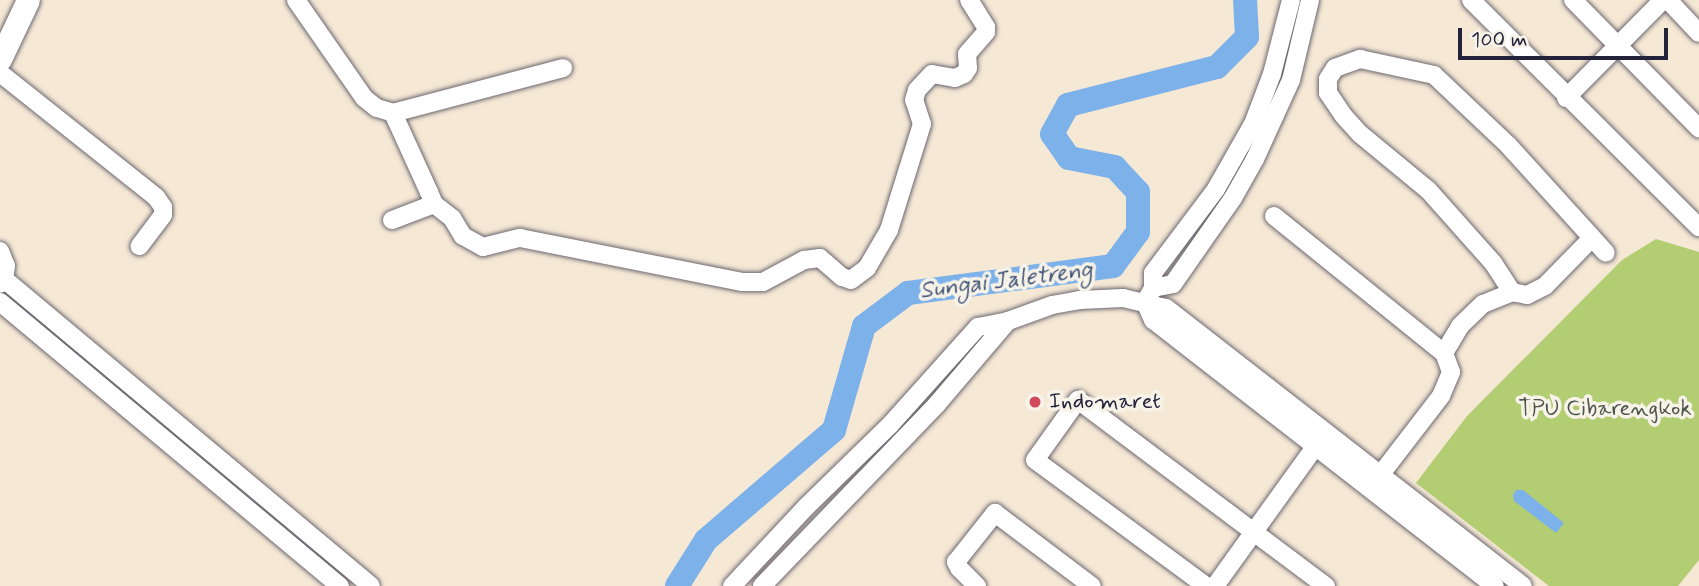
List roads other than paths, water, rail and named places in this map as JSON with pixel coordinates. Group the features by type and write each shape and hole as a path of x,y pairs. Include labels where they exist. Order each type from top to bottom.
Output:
{"main road":[{"path":"0,59 28,0"}],"street":[{"path":"296,0 364,97 377,108 393,113 563,68"},
{"path":"393,113 434,204 452,218 463,236 483,247 520,238 743,282 763,282 795,264 820,258 842,277 851,280 867,268 888,230 922,124 914,100 917,90 932,74 955,78 964,75 968,68 967,54 986,32 986,27 969,0"},
{"path":"1149,295 1153,273 1216,189 1263,102 1291,0"},
{"path":"732,586 806,507 890,425 978,327 1008,321 1052,305 1080,300 1149,295 1173,284 1233,198 1291,80 1310,0"},
{"path":"1471,0 1566,98 1699,227"},
{"path":"1573,0 1699,128"},
{"path":"1566,98 1618,44 1666,0 1699,33"},
{"path":"1512,292 1494,264 1428,191 1360,134 1343,115 1328,93 1328,79 1335,68 1360,59 1434,75 1509,146 1606,253"},
{"path":"0,73 156,197 163,207 163,215 140,246"},
{"path":"1216,189 1233,198"},
{"path":"392,220 434,204"},
{"path":"1274,216 1444,353 1451,372 1441,396 1381,474"},
{"path":"1444,353 1460,326 1483,303 1512,292 1527,295 1545,286 1592,238"},
{"path":"0,250 6,266 2,282 371,586"},
{"path":"1149,295 1321,438 1445,535 1523,586"},
{"path":"0,302 341,586"},
{"path":"768,584 937,404 1008,321"},
{"path":"919,391 937,404"},
{"path":"1206,586 1035,460 1078,400 1326,586"},
{"path":"1321,438 1381,474 1495,586"},
{"path":"1215,586 1321,438"},
{"path":"971,584 956,562 995,513 1092,586"}],"water":[{"path":"1516,490 1523,490 1564,523 1556,533 1514,501"}],"waterway":[{"name":"Sungai Jaletreng","path":"677,586 706,540 834,430 864,326 908,293 1113,266 1138,232 1138,192 1115,167 1069,158 1052,134 1068,105 1217,67 1247,37 1245,0"}],"place":[{"name":"Indomaret","path":"1035,402"}],"park label":[{"name":"TPU Cibarengkok","path":"1605,409"}]}
